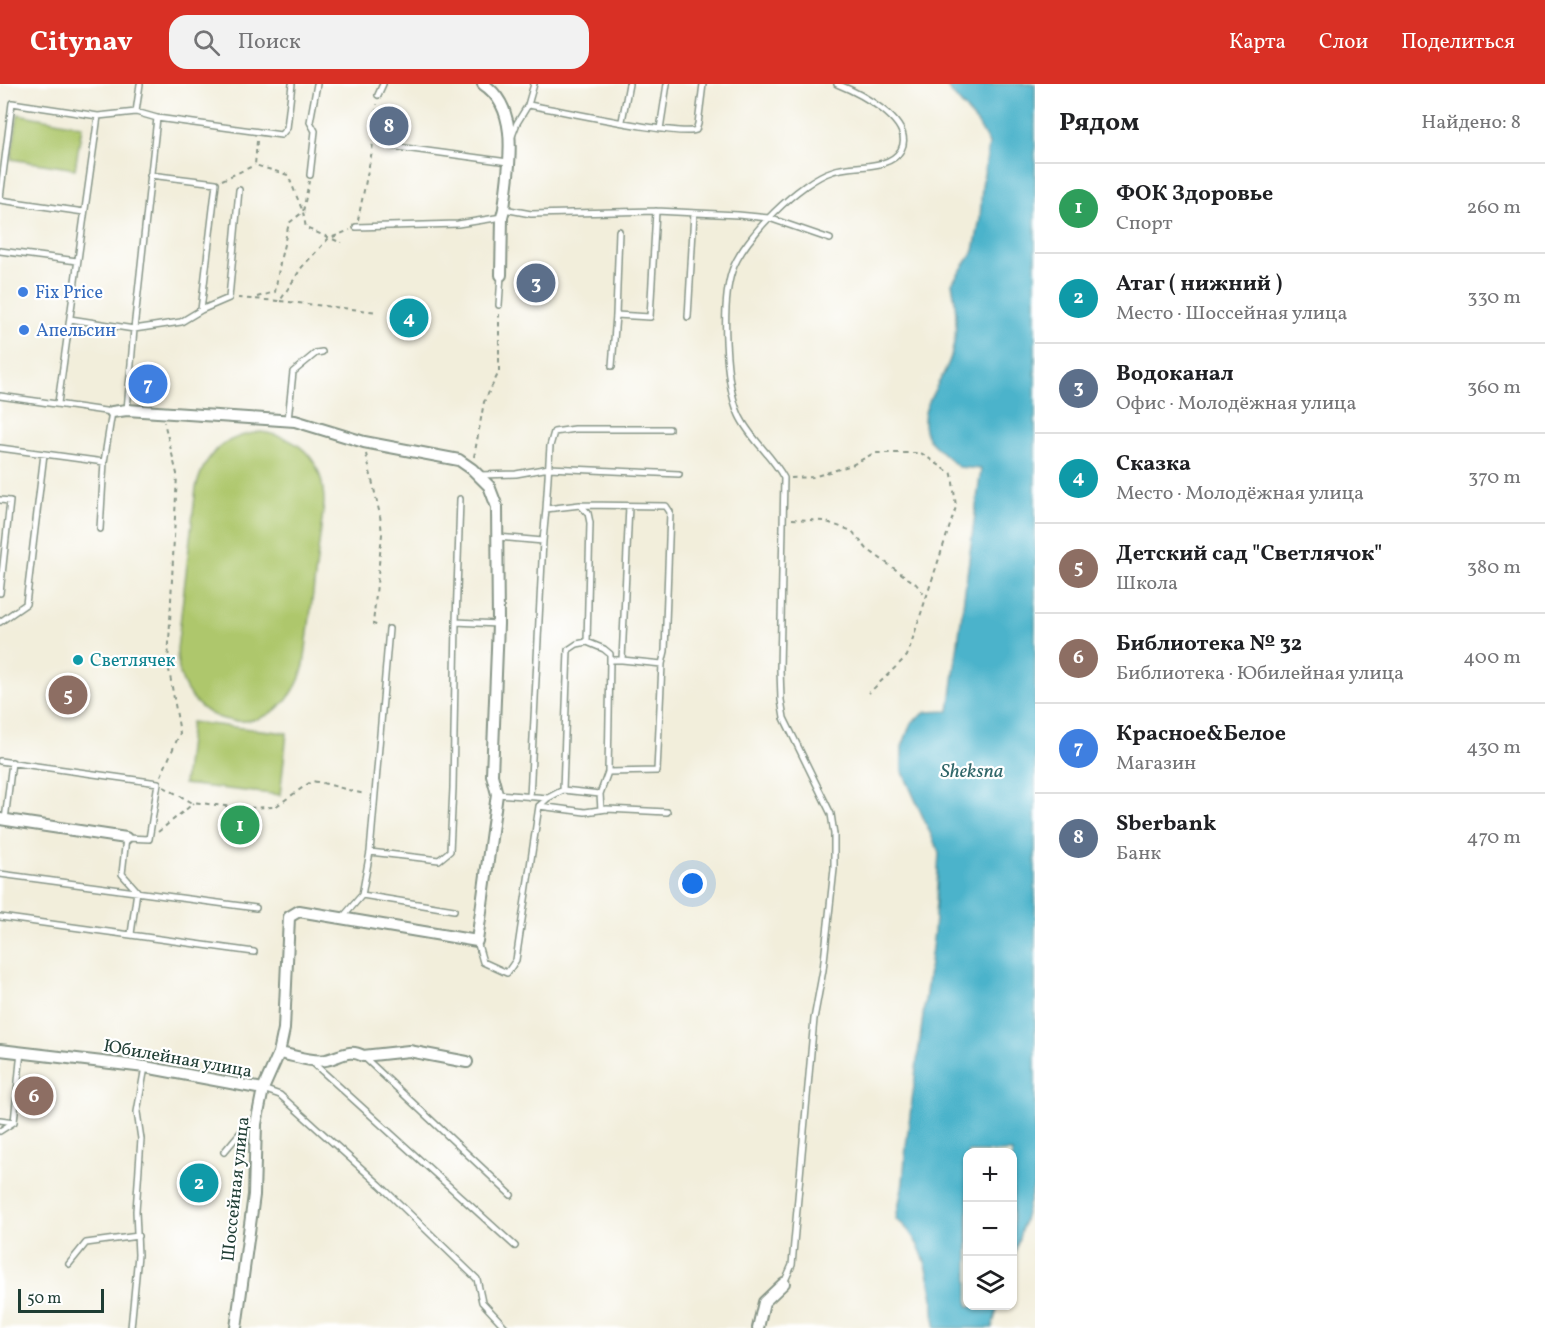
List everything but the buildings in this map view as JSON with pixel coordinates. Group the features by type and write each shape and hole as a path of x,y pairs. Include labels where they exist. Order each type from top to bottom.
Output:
{"street":[{"path":"483,84 496,94 506,112 509,143 501,275"},
{"path":"112,412 127,410 288,420 364,442 459,460 489,486 497,507 498,624 492,775 497,794 477,942 298,911 289,918 284,1029 279,1053"},
{"path":"3,819 126,838"},
{"name":"Юбилейная улица","path":"0,1050 145,1067 263,1089 279,1053 326,1060 348,1052 356,1052 363,1056 409,1051 467,1062"},
{"name":"Шоссейная улица","path":"236,1328 256,1178 256,1124 263,1089"},
{"path":"758,1328 764,1302 784,1283"}],"lane":[{"path":"136,112 140,84"},
{"path":"84,212 0,199 12,103 98,116 136,112 157,118 281,135 287,128 292,84"},
{"path":"310,176 315,131 310,122 317,84"},
{"path":"378,95 383,84"},
{"path":"509,143 528,105 534,84"},
{"path":"621,121 629,84"},
{"path":"660,129 667,84"},
{"path":"528,105 660,129 691,132 696,130 703,84"},
{"path":"784,1283 792,1265 814,1019 823,970 834,869 834,834 831,814 784,718 781,700 784,478 778,467 748,432 732,396 727,313 732,272 736,260 769,218 815,178 832,171 879,164 892,159 900,151 903,141 901,131 889,115 856,91 837,84"},
{"path":"58,403 98,116"},
{"path":"127,410 157,118"},
{"path":"390,146 508,162"},
{"path":"150,175 216,183 201,310"},
{"path":"70,319 135,329 181,322 201,310 230,298 238,190"},
{"path":"356,227 458,224 503,213 656,211 769,218 830,239"},
{"path":"616,315 650,317 656,211"},
{"path":"688,317 694,213"},
{"path":"612,366 619,231"},
{"path":"0,251 77,261"},
{"path":"499,305 501,275"},
{"path":"288,420 293,372 316,352 322,352"},
{"path":"0,396 112,412 104,462 100,529"},
{"path":"530,797 543,541 550,446 554,432 575,429 669,429"},
{"path":"0,448 104,462"},
{"path":"0,622 26,604 44,454"},
{"path":"475,472 516,474 549,468 679,474"},
{"path":"370,852 439,860 450,851 460,499"},
{"path":"0,500 10,501 0,593"},
{"path":"546,509 580,505 666,506 670,512 665,651 662,664 657,771 608,772"},
{"path":"580,505 588,513 590,523 586,642"},
{"path":"622,660 629,506"},
{"path":"496,537 543,541"},
{"path":"456,622 498,624"},
{"path":"342,919 362,895 370,852 389,629"},
{"path":"564,790 568,650 577,644 586,642 610,654 608,772 600,794 601,810"},
{"path":"610,660 662,664"},
{"path":"0,761 158,783 149,839 126,838 122,874 137,891 131,934"},
{"path":"3,819 12,762"},
{"path":"477,942 483,962 507,973 516,960 539,806 548,798 564,790 600,794"},
{"path":"497,794 548,798"},
{"path":"539,806 585,812 601,810 667,812"},
{"path":"0,874 256,908"},
{"path":"362,895 454,910"},
{"path":"0,917 254,952"},
{"path":"14,1122 21,1051"},
{"path":"363,1056 511,1195"},
{"path":"308,1058 514,1246"},
{"path":"131,1328 138,1236 136,1211 141,1139 137,1112 145,1067"},
{"path":"263,1089 280,1095 380,1185 477,1279 482,1302 506,1328"},
{"path":"0,1120 14,1122"},
{"path":"0,1131 14,1122"},
{"path":"224,1152 245,1127 256,1124"},
{"path":"69,1264 86,1243 138,1236"}],"path":[{"path":"280,301 302,267 328,239 356,227 372,151 378,95"},
{"path":"255,165 258,132"},
{"path":"216,183 255,165 288,175 303,212 306,228 342,243"},
{"path":"254,298 275,292 289,223 303,212 310,176"},
{"path":"230,298 254,298 378,312"},
{"path":"475,472 484,402 499,372 499,305"},
{"path":"161,413 177,474 168,664 180,733 158,783 195,802 243,808 275,807 312,781 331,784 351,792 375,795"},
{"path":"364,442 380,514 382,534 373,624 389,629"},
{"path":"784,478 813,477 852,465 874,453 921,453 952,474 956,507 907,656 869,693"},
{"path":"784,518 825,520 852,531 867,549 916,584 926,597"},
{"path":"149,839 195,802"}],"green space":[{"path":"18,114 82,126 75,169 11,159"},
{"path":"261,432 289,440 308,454 320,476 324,504 304,665 292,692 275,710 254,720 232,721 211,714 193,700 181,678 177,649 196,488 200,476 218,448 237,438"},
{"path":"191,722 287,733 280,795 184,784"}],"water":[{"name":"Sheksna","path":"944,84 1035,84 1035,1182 1017,1245 1017,1148 963,1148 963,1310 997,1310 992,1328 935,1328 931,1284 922,1254 907,1229 896,1219 903,1183 934,932 939,853 902,770 902,747 911,723 926,712 949,711 981,469 958,467 928,438 924,428 927,407 951,356 955,337 955,302 952,283 974,251 980,219 982,186 989,144 978,124"}],"place":[{"name":"Sberbank","path":"389,126"},
{"name":"Водоканал","path":"536,283"},
{"name":"Fix Price","path":"23,292"},
{"name":"Сказка","path":"409,318"},
{"name":"Апельсин","path":"24,330"},
{"name":"Красное&Белое","path":"148,384"},
{"name":"Светлячек","path":"78,660"},
{"name":"Детский сад \"Светлячок\"","path":"68,695"},
{"name":"ФОК Здоровье","path":"240,825"},
{"name":"Библиотека № 32","path":"34,1096"},
{"name":"Атаг ( нижний )","path":"199,1183"}]}
